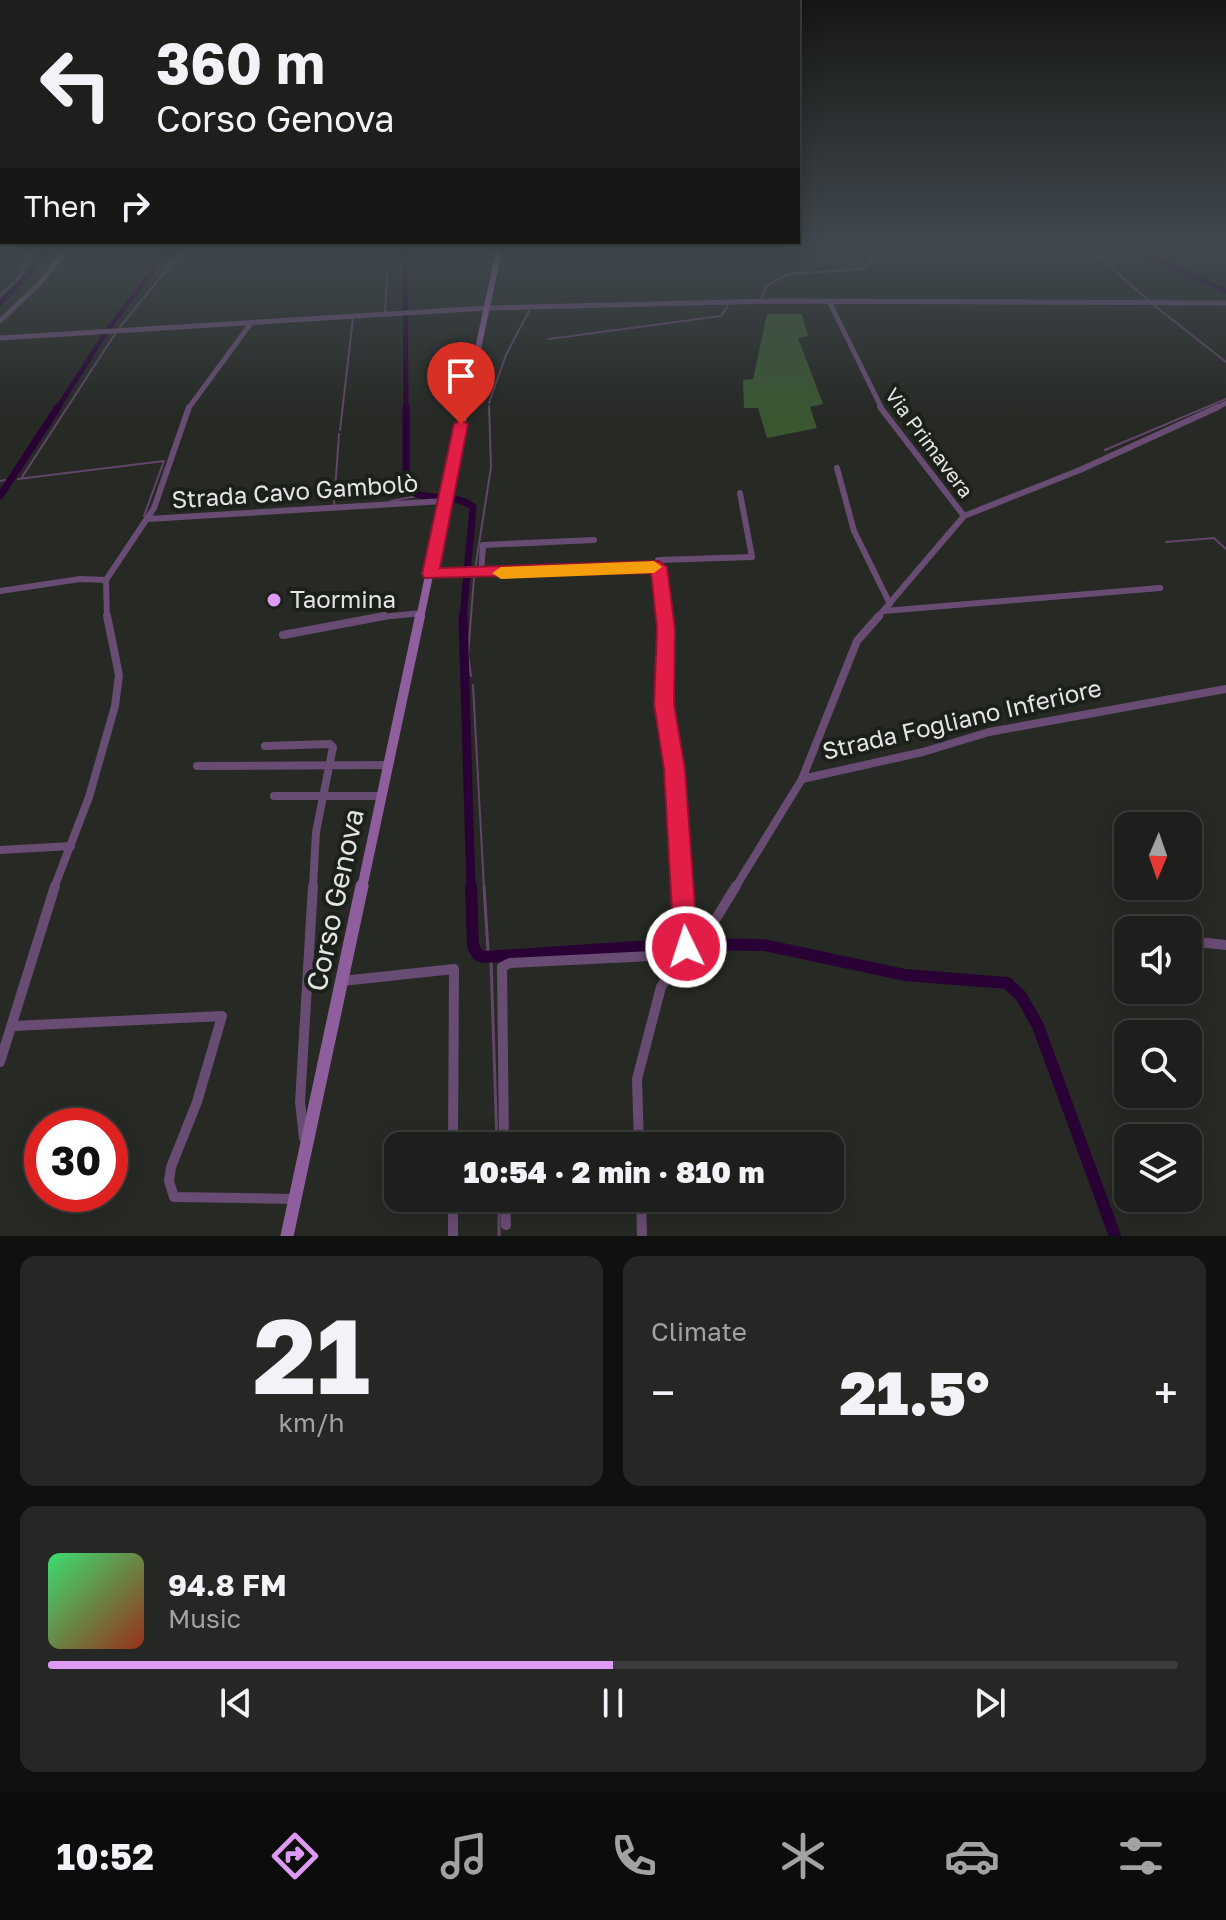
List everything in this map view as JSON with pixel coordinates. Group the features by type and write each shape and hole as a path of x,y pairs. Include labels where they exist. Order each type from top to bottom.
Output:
{"main road":[{"name":"Corso Genova","path":"287,1236 488,304"}],"street":[{"path":"0,321 18,304"},
{"path":"0,338 487,308 698,304"},
{"name":"Via Primavera","path":"830,304 875,400 964,516"},
{"path":"0,1062 42,920 89,797 119,686 104,601 106,580 148,519 189,406 252,322"},
{"name":"Strada Fogliano Inferiore","path":"639,1132 637,1079 661,987 689,945 717,917 802,779 857,641 964,516 1080,470 1111,453 1226,403"},
{"path":"837,468 854,531 890,604"},
{"path":"430,574 481,574 752,557 740,493"},
{"name":"Strada Cavo Gambolò","path":"148,519 445,498"},
{"path":"481,574 483,545 594,540"},
{"path":"658,563 666,629 664,704 675,769 689,945"},
{"path":"0,591 80,579 106,580"},
{"path":"884,611 1160,588"},
{"path":"283,635 379,616 422,613"},
{"name":"Strada Fogliano Inferiore","path":"802,779 910,755 989,732 1226,689"},
{"path":"265,746 330,744 329,766 316,832 300,1102 306,1156"},
{"path":"197,766 388,765"},
{"path":"274,796 382,796"},
{"path":"0,850 71,846"},
{"path":"1202,942 1226,945"},
{"path":"504,1132 502,967 510,963 652,956 678,960"},
{"path":"342,981 454,969 453,1132"},
{"path":"13,1026 222,1016 197,1102 171,1167 169,1181 174,1197 296,1199"},
{"path":"453,1212 453,1236"},
{"path":"506,1212 506,1225"},
{"path":"641,1212 642,1236"}],"green space":[{"path":"767,314 802,314 808,336 798,338 823,404 810,407 817,428 767,438 758,408 744,408 743,380 753,379"}],"waterway":[{"path":"57,409 128,304"},
{"path":"120,327 139,304"},
{"path":"385,304 385,313"},
{"path":"405,304 406,409"},
{"path":"549,339 721,316 728,305"},
{"path":"1155,306 1226,362"},
{"path":"489,403 506,355 530,309"},
{"path":"340,430 353,318"},
{"path":"22,477 115,334"},
{"path":"1105,450 1226,399"},
{"path":"475,570 491,467 489,406"},
{"path":"0,496 58,407"},
{"path":"406,409 406,488 414,493 457,500 473,507 463,618"},
{"path":"334,505 339,434"},
{"path":"18,479 164,461 144,516"},
{"path":"0,481 5,480"},
{"path":"391,501 417,496"},
{"path":"1166,542 1214,538 1226,549"},
{"path":"471,676 468,655 474,578"},
{"path":"463,618 471,888"},
{"path":"473,685 484,888"},
{"path":"471,886 473,946 478,955 484,957 681,944 764,945 905,975 1007,983 1021,996 1038,1026 1115,1236"},
{"path":"484,886 488,951"},
{"path":"491,960 497,1132"},
{"path":"499,1212 499,1236"}],"slow traffic":[{"path":"501,573 654,567"}],"place":[{"name":"Taormina","path":"274,600"}],"route":[{"path":"461,424 430,574 659,567 666,629 664,704 668,744 675,769 686,947"}]}
